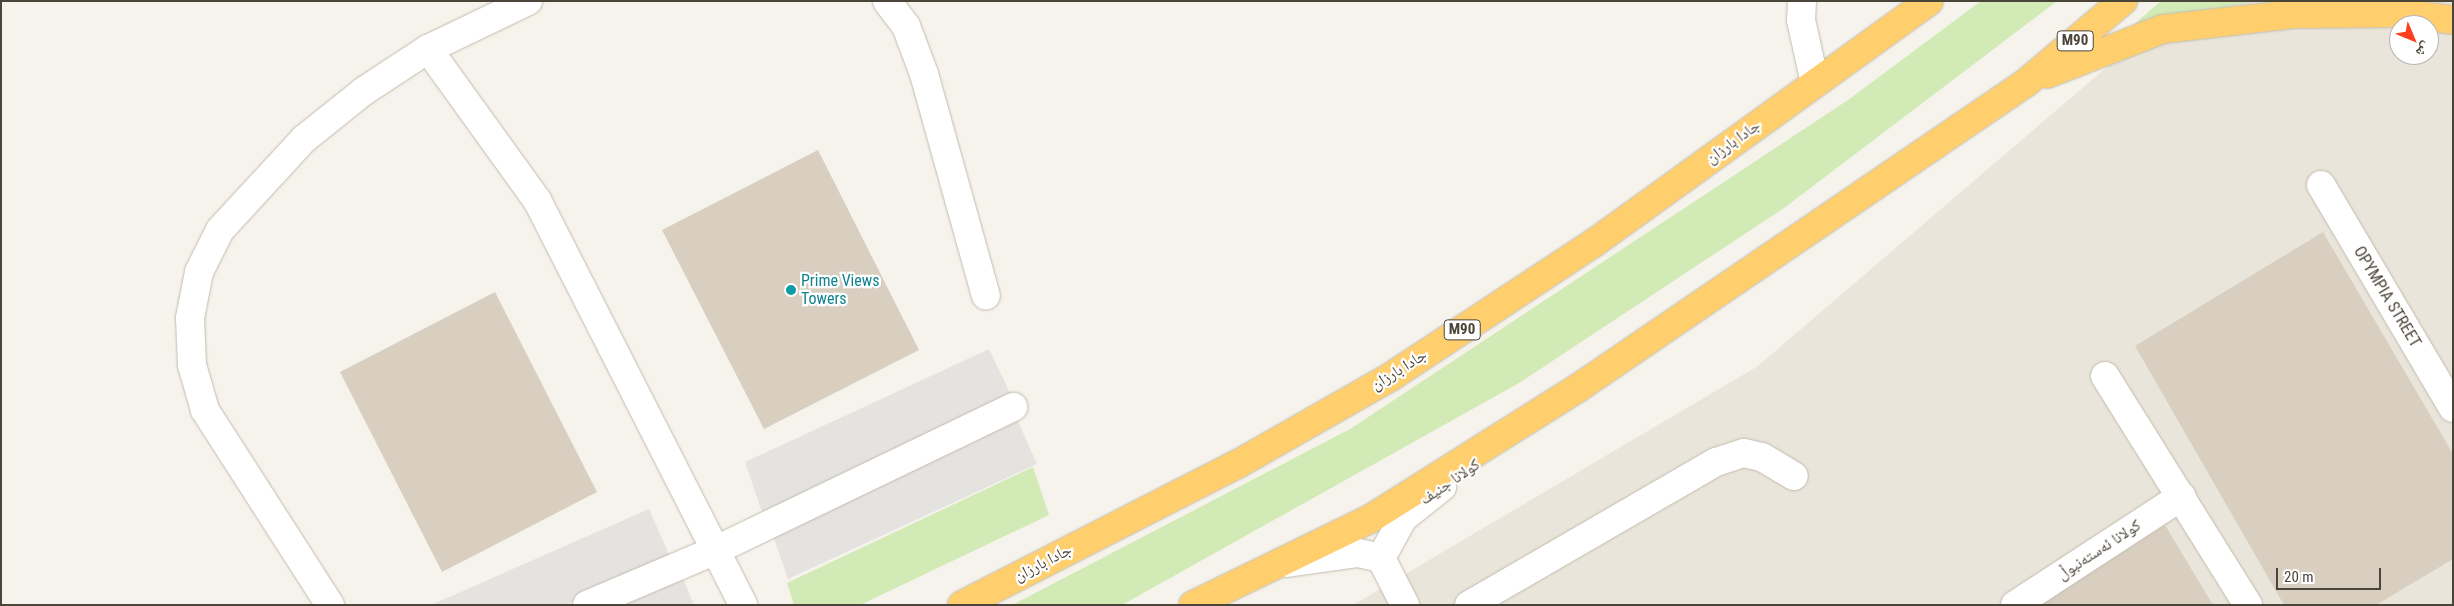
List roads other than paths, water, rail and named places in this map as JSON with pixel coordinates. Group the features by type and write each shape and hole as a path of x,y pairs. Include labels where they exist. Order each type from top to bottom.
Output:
{"highway":[{"name":"جادا بارزان","path":"962,605 1238,464 1389,378 1594,243 1929,1"},
{"name":"M90","path":"1194,605 1370,519 1533,417 2027,82 2123,1"},
{"path":"2027,82 2163,29 2295,14 2397,13 2453,20"}],"street":[{"path":"330,605 205,410 192,365 190,318 199,272 220,230 250,193 304,139 364,90 428,49 528,1"},
{"path":"887,1 906,26 924,74 986,296"},
{"path":"1802,1 1801,20 1815,83"},
{"path":"428,49 537,200 743,605"},
{"name":"OPYMPIA STREET","path":"2321,185 2453,408"},
{"path":"2106,376 2248,605"},
{"path":"587,605 716,550 1013,407"},
{"name":"كولانا جنيف","path":"1381,558 1393,531 1413,508 1515,438 1533,417"},
{"path":"1469,605 1716,462 1744,453 1762,457 1794,476"},
{"name":"كولانا ئەستەنبوڵ","path":"2015,605 2182,496"},
{"path":"1274,566 1338,554 1358,553 1381,558 1404,605"}],"place":[{"name":"Prime Views Towers","path":"791,290"}]}
